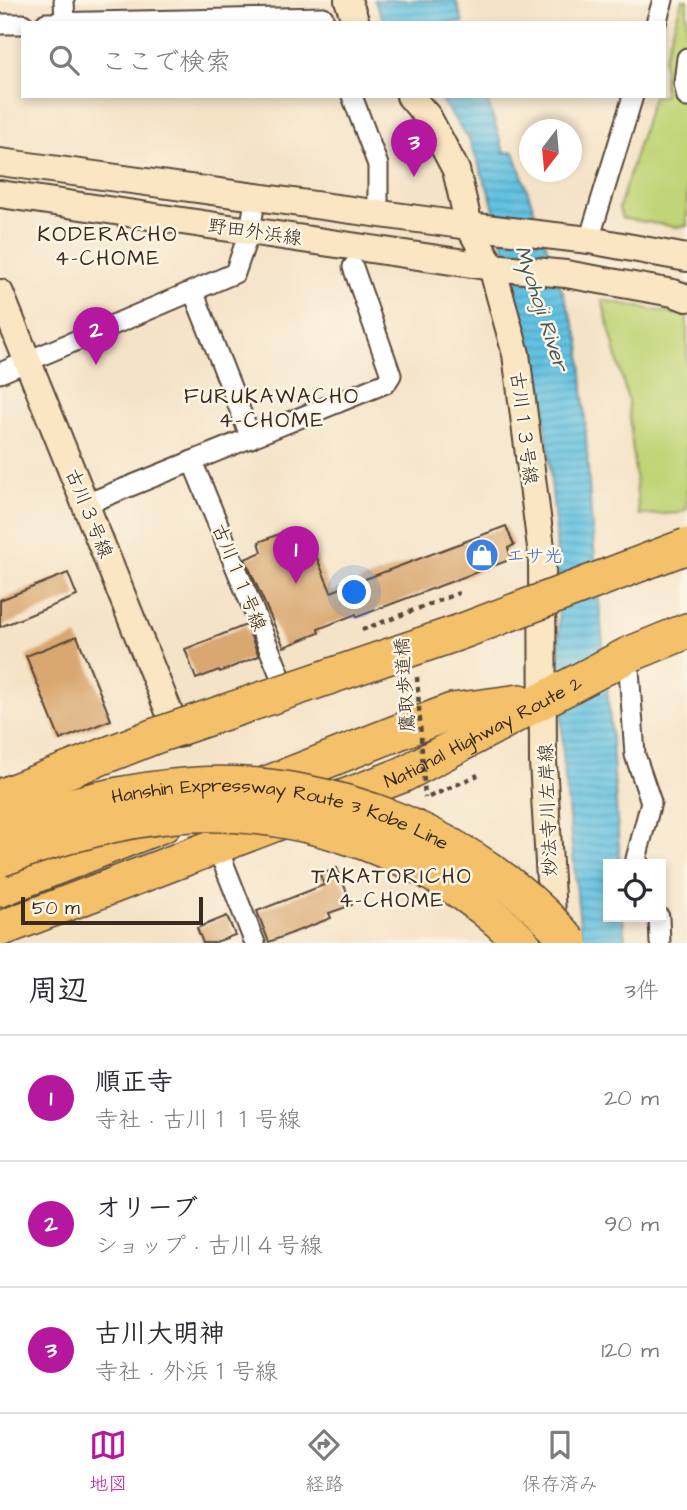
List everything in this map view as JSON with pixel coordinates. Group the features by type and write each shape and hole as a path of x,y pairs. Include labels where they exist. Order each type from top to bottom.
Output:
{"highway":[{"path":"0,808 177,734 687,534"},
{"path":"0,797 155,736 460,632 687,545"},
{"name":"National Highway Route 2","path":"0,929 402,775 628,655 687,631"},
{"path":"0,889 452,712 544,698"},
{"name":"Hanshin Expressway Route 3 Kobe Line","path":"0,827 60,808 153,789 199,785 283,789 368,810 453,846 521,895 570,943"},
{"name":"Hanshin Expressway Route 3 Kobe Line","path":"0,859 102,828 139,820 177,815 252,817 329,832 406,860 441,879 477,904 522,943"}],"street":[{"path":"64,0 65,21"},
{"path":"348,0 355,21"},
{"path":"657,21 663,0"},
{"path":"94,21 322,13"},
{"path":"0,24 21,24"},
{"path":"687,58 684,83 687,97"},
{"path":"353,98 378,165 378,213"},
{"name":"古川１３号線","path":"412,98 428,117 456,170 501,268 516,354 542,555 542,593"},
{"path":"632,98 589,240 687,258"},
{"name":"野田外浜線","path":"0,162 589,240"},
{"name":"野田外浜線","path":"0,194 501,268 566,274 673,293 687,298"},
{"path":"0,373 235,273 250,230 256,196"},
{"path":"86,504 386,383 391,375 354,267"},
{"path":"193,291 251,438"},
{"name":"古川３号線","path":"0,293 177,734"},
{"name":"古川１１号線","path":"192,461 287,692"},
{"name":"妙法寺川左岸線","path":"542,593 543,762 553,943"},
{"path":"628,655 635,755 651,802 636,859"},
{"path":"217,847 255,943"},
{"path":"331,847 354,853 413,880 465,914 499,943"},
{"path":"659,922 660,943"}],"path":[{"path":"362,630 459,593"},
{"name":"鷹取歩道橋","path":"417,665 425,798 478,775"}],"green space":[{"path":"682,0 687,0 687,226 676,227 622,218 619,208 652,98 666,98 666,52"},
{"path":"602,300 687,316 687,509 679,513 639,515 628,401"}],"water":[{"path":"374,0 456,0 462,21 384,21"},
{"name":"Myohoji River","path":"439,98 487,98 504,152 514,152 519,166 519,182 524,182 580,342 591,514 620,859 603,859 603,922 623,922 625,943 582,943 563,758 556,532 542,388 490,195 469,139"}],"building":[{"path":"506,526 514,545 508,548 512,559 357,617 356,614 318,629 319,633 284,647 245,559 262,552 259,542 284,532 288,542 307,534 331,592"},
{"path":"68,573 77,596 0,627 0,600"},
{"path":"246,625 259,656 196,679 185,649"},
{"path":"77,636 111,720 60,740 26,656"},
{"path":"337,868 352,905 329,913 331,918 269,942 257,911 324,885 320,875"},
{"path":"227,916 235,935 213,943 203,943 197,928"}],"place":[{"name":"古川大明神","path":"414,177"},
{"name":"オリーブ","path":"96,365"},
{"name":"エサ光","path":"482,555"},
{"name":"順正寺","path":"296,584"}],"district":[{"name":"KODERACHO 4-CHOME","path":"108,246"},
{"name":"FURUKAWACHO 4-CHOME","path":"272,408"},
{"name":"TAKATORICHO 4-CHOME","path":"392,888"}]}
